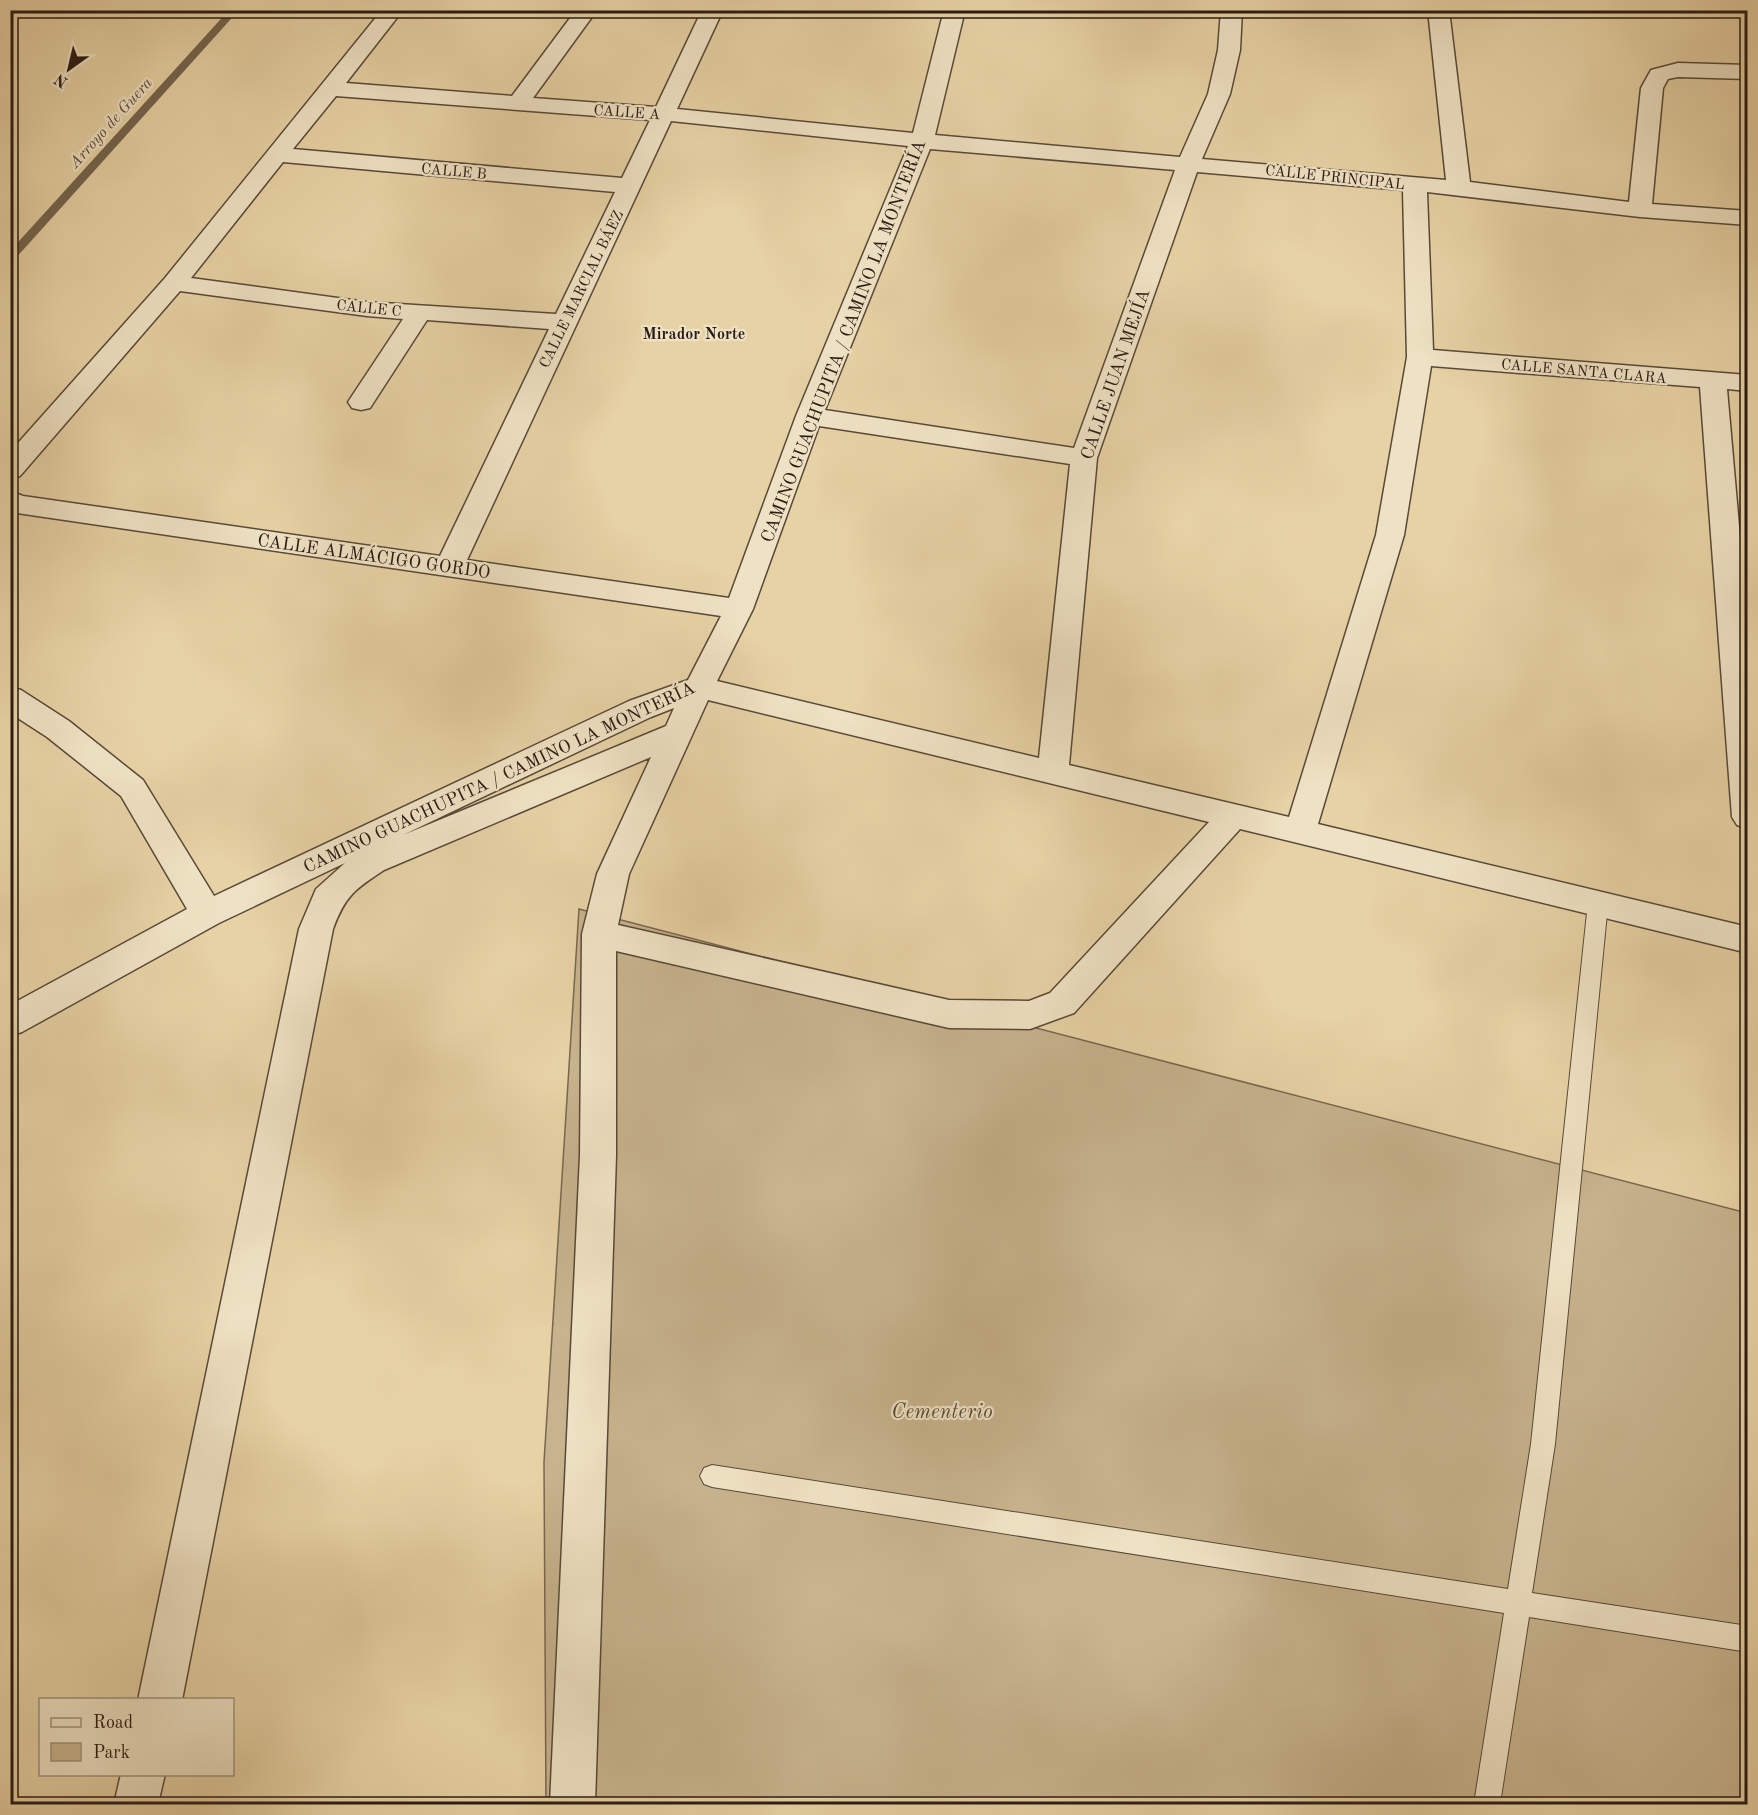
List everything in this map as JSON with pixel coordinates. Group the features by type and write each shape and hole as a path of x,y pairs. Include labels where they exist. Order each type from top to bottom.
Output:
{"street":[{"path":"10,470 174,283 393,10"},
{"path":"517,104 586,10"},
{"name":"CALLE MARCIAL BÁEZ","path":"449,567 713,10"},
{"name":"CAMINO GUACHUPITA / CAMINO LA MONTERÍA","path":"10,1022 207,914 640,709 699,687 740,609 809,416 922,141 955,10"},
{"name":"CALLE JUAN MEJÍA","path":"1053,772 1084,458 1189,163 1219,94 1229,50 1232,10"},
{"path":"1438,10 1459,188"},
{"path":"1640,210 1652,88 1659,75 1678,70 1748,72"},
{"name":"CALLE A","path":"331,89 664,114 922,141"},
{"name":"CALLE PRINCIPAL","path":"922,141 1459,188 1640,210 1748,218"},
{"name":"CALLE B","path":"278,155 630,186"},
{"path":"1300,832 1390,535 1420,357 1415,184"},
{"name":"CALLE C","path":"174,283 419,313 565,322"},
{"path":"362,402 419,313"},
{"name":"CALLE SANTA CLARA","path":"1420,357 1748,383"},
{"path":"1713,382 1748,817"},
{"path":"809,416 1084,458"},
{"name":"CALLE ALMÁCIGO GORDO","path":"10,500 15,504 740,609"},
{"path":"573,1804 598,1155 599,934 613,874 699,687 1748,940"},
{"path":"10,698 58,729 132,788 207,914"},
{"path":"160,1698 316,929 328,898 348,877 373,861 678,733"},
{"path":"599,934 949,1014 1030,1015 1062,1003 1233,816"},
{"path":"136,1804 143,1776"}],"lane":[{"path":"1487,1804 1543,1444 1598,903"},
{"path":"712,1476 1748,1639"}],"green space":[{"name":"Cementerio","path":"579,909 1747,1213 1747,1804 546,1804 544,1462"}],"waterway":[{"name":"Arroyo de Guera","path":"10,258 235,10"}],"district":[{"name":"Mirador Norte","path":"694,333"}]}
